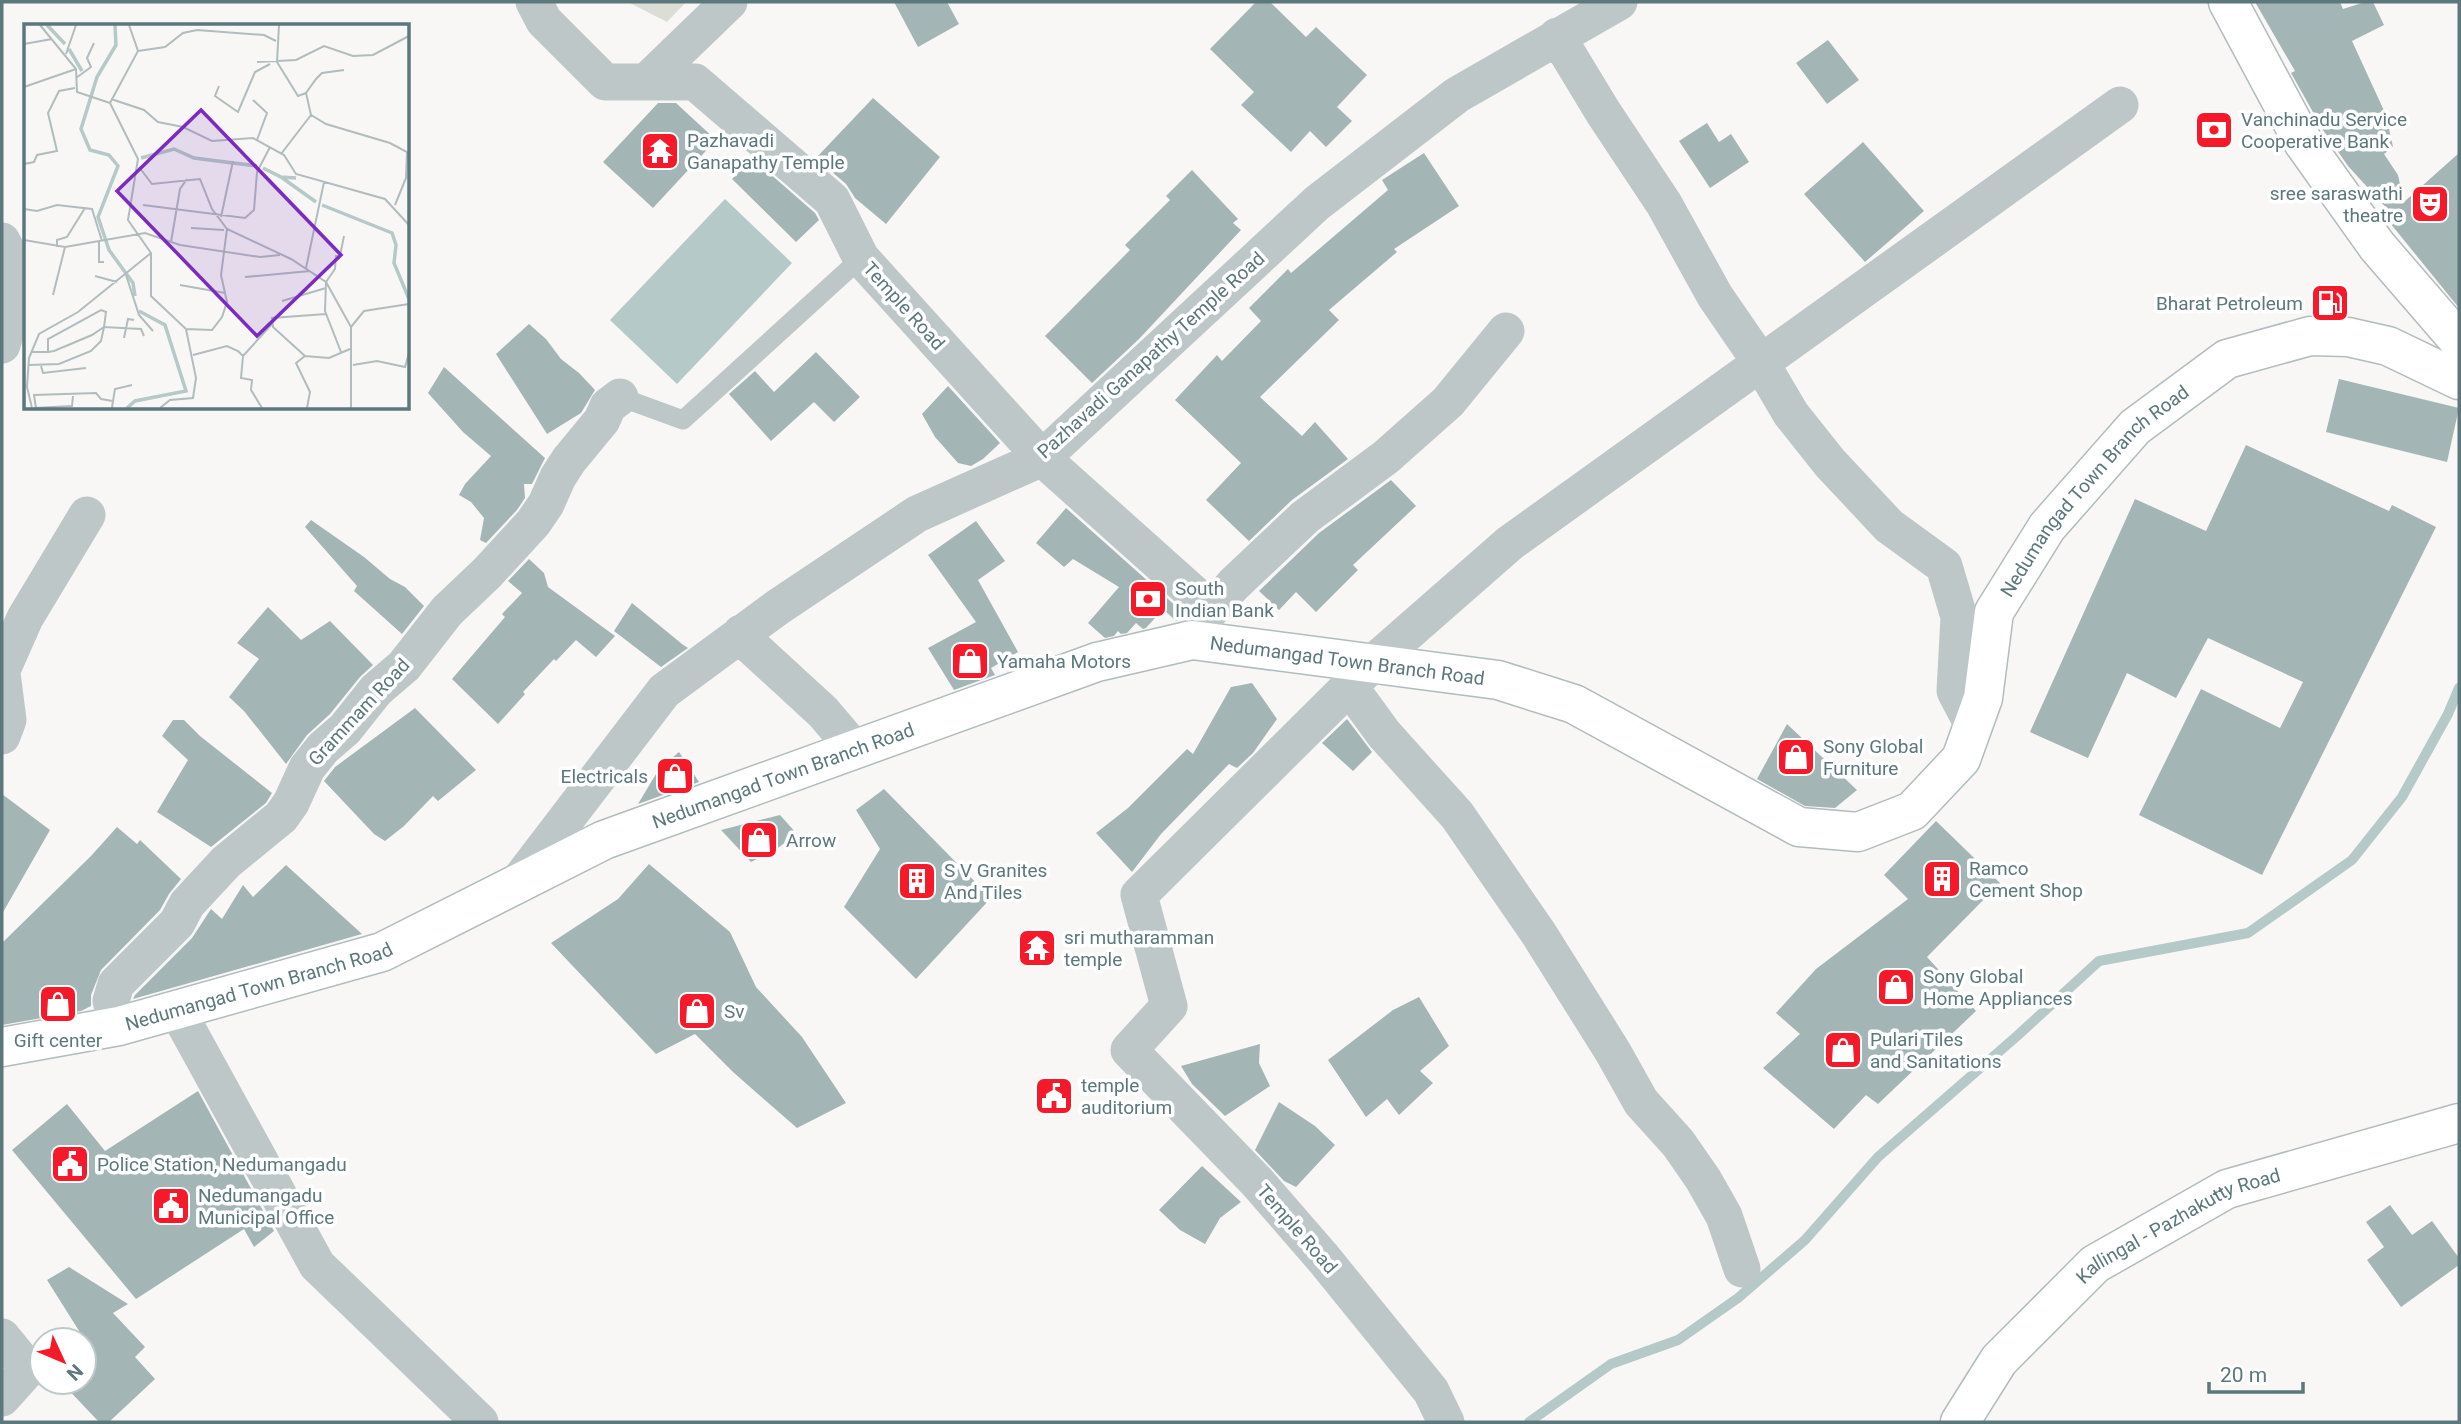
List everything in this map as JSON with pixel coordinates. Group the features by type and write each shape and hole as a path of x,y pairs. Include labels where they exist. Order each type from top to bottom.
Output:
{"main road":[{"path":"2228,2 2304,142 2377,246 2459,341"},
{"name":"Nedumangad Town Branch Road","path":"2,1047 119,1026 382,952 604,840 1201,626 1361,675 1498,680 1574,704 1799,827 1858,832 1912,811 1961,759 1983,698 1994,612 2047,527 2135,427 2227,359 2309,336 2348,337 2388,346 2459,380"},
{"name":"Kallingal - Pazhakutty Road","path":"1959,1422 1999,1360 2095,1264 2227,1189 2459,1123"}],"street":[{"name":"Temple Road","path":"534,2 544,21 605,82 695,82 832,200 861,258 1042,458 1193,593 1201,626"},
{"path":"646,82 729,2"},
{"name":"Pazhavadi Ganapathy Temple Road","path":"515,886 664,691 741,634 917,514 1042,458 1317,203 1457,95 1619,2"},
{"path":"1557,36 1664,204 1715,296 1761,363 1791,414 1830,463 1889,526 1944,566 1959,617 1955,691 1973,725"},
{"path":"1742,1269 1724,1216 1703,1179 1678,1143 1641,1102 1539,934 1457,815 1384,734 1361,675 1510,543 2120,105"},
{"path":"2,345 22,279 8,230"},
{"path":"1201,626 1234,584 1306,517 1385,457 1448,402 1506,331"},
{"name":"Grammam Road","path":"119,1026 111,1001 116,984 177,923 187,904 226,862 281,817 307,768 323,748 345,729 376,690 404,667 447,611 533,523 547,504 551,490 569,460 602,420 608,406 620,397"},
{"path":"2,736 8,720 2,672 25,618 87,515"},
{"path":"741,634 824,712 837,731 846,738 851,751"},
{"name":"Temple Road","path":"1361,675 1139,895 1169,1006 1129,1050 1257,1182 1324,1258 1431,1391 1446,1422"},
{"path":"177,1010 317,1265 480,1422"},
{"path":"2,1337 28,1369 2,1398"}],"lane":[{"path":"620,397 683,420 861,258"}],"shaded area":[{"path":"628,2 686,2 667,22"},
{"path":"725,199 792,263 677,384 610,320"}],"building":[{"path":"894,2 947,2 959,24 918,47"},
{"path":"1256,2 1270,2 1306,37 1316,27 1367,75 1337,107 1352,121 1326,147 1310,131 1291,152 1241,105 1254,92 1210,49"},
{"path":"2255,2 2340,2 2343,9 2373,2 2384,25 2352,41 2386,115 2393,147 2384,154 2398,175 2404,202 2459,153 2459,308 2386,218 2391,213 2348,166 2323,130 2291,73 2295,71"},
{"path":"1828,40 1859,80 1827,104 1796,63"},
{"path":"873,98 940,157 886,224 855,198 846,184 816,158"},
{"name":"Pazhavadi Ganapathy Temple","path":"658,103 676,103 716,140 653,208 603,162"},
{"path":"1707,123 1719,142 1731,134 1749,162 1710,188 1679,141"},
{"path":"1863,142 1924,211 1865,262 1804,194"},
{"path":"1424,153 1459,206 1394,249 1397,252 1329,310 1339,320 1260,397 1302,436 1315,422 1348,459 1292,500 1249,541 1206,500 1241,463 1175,400 1217,355 1222,361 1261,321 1249,308 1288,269 1291,273 1388,190 1382,180"},
{"path":"752,158 815,213 819,220 796,242 732,179"},
{"path":"1192,170 1238,219 1233,223 1241,230 1139,339 1092,383 1045,336 1130,250 1125,245 1170,200 1166,196"},
{"path":"529,324 546,339 561,359 595,390 581,413 547,434 496,354"},
{"path":"816,352 860,397 834,422 814,402 771,441 729,394 755,371 774,392"},
{"path":"444,367 545,458 532,484 524,484 525,498 517,510 486,543 480,540 484,518 471,502 459,495 465,484 491,456 463,432 428,393"},
{"path":"2339,379 2459,408 2447,462 2326,432"},
{"path":"948,386 1000,443 971,466 958,463 935,437 922,414"},
{"path":"2246,445 2389,511 2392,505 2436,527 2262,875 2139,815 2201,689 2280,728 2303,682 2208,638 2176,698 2127,673 2088,758 2030,732 2135,499 2206,531"},
{"path":"1391,480 1416,506 1353,565 1358,570 1316,612 1296,592 1279,610 1259,591 1319,533"},
{"path":"1066,508 1178,608 1183,614 1179,620 1176,621 1163,609 1146,628 1143,629 1136,623 1127,633 1121,634 1118,631 1114,636 1105,638 1088,623 1119,587 1073,559 1064,567 1036,543"},
{"path":"311,520 390,579 405,587 424,606 402,634 354,591 357,586 305,527"},
{"path":"976,521 1005,561 978,580 1018,652 991,668 995,675 954,690 928,648 976,622 928,555"},
{"path":"529,559 544,573 548,587 615,636 596,657 576,640 523,692 525,694 498,724 452,679 505,617 502,614 522,593 508,581"},
{"path":"632,603 688,648 661,667 614,631"},
{"path":"268,607 301,640 330,621 373,665 330,714 307,735 286,764 244,711 229,697 259,659 237,643"},
{"path":"1252,683 1277,719 1253,753 1237,768 1229,764 1161,834 1132,872 1096,833 1128,808 1187,749 1193,754 1231,687"},
{"path":"415,708 476,770 438,801 433,796 385,841 374,834 324,781 335,767"},
{"path":"1347,719 1372,752 1353,771 1322,743"},
{"path":"173,720 184,720 272,793 266,803 211,847 157,812 188,760 162,736"},
{"name":"Sony Global Furniture","path":"1787,724 1857,790 1835,808 1805,806 1757,779"},
{"name":"Electricals","path":"679,752 699,782 638,804 659,769"},
{"name":"S V Granites And Tiles","path":"884,789 991,898 916,979 844,907 880,849 856,810"},
{"path":"2,794 50,830 2,914"},
{"name":"Arrow","path":"780,815 797,834 775,850 751,862 721,830"},
{"path":"1936,821 2000,883 1927,957 1976,1011 1878,1104 1866,1095 1834,1129 1763,1068 1800,1034 1776,1013 1816,969 1908,899 1884,875"},
{"path":"117,827 137,844 140,840 181,879 160,910 101,970 91,995 91,1006 81,1011 2,1025 2,943"},
{"name":"Sv","path":"649,864 730,932 756,987 802,1037 846,1103 797,1128 733,1072 695,1034 656,1054 551,943 618,899"},
{"path":"286,865 362,934 133,999 192,938 211,909 222,919 243,885 253,897"},
{"path":"1419,997 1449,1046 1420,1071 1433,1083 1399,1115 1387,1099 1366,1117 1328,1060 1393,1010"},
{"path":"1260,1044 1259,1063 1270,1086 1225,1116 1192,1084 1181,1066"},
{"name":"Nedumangadu Municipal Office","path":"198,1091 274,1231 254,1247 244,1229 136,1299 12,1150 67,1104 105,1151"},
{"path":"1279,1102 1315,1126 1335,1145 1296,1187 1284,1181 1255,1150"},
{"path":"1202,1166 1241,1202 1220,1218 1205,1244 1180,1230 1159,1210"},
{"path":"2390,1205 2412,1235 2432,1221 2459,1258 2459,1265 2401,1307 2367,1260 2384,1247 2366,1222"},
{"path":"69,1267 128,1304 113,1313 145,1347 135,1357 155,1379 109,1422 99,1422 74,1396 98,1396 98,1326 76,1326 47,1280"}],"waterway":[{"path":"1529,1422 1611,1364 1678,1340 1738,1298 1805,1240 1878,1157 2099,961 2248,933 2352,860 2402,797 2448,714 2459,688"}],"place":[{"name":"Vanchinadu Service Cooperative Bank","path":"2214,130"},
{"name":"Pazhavadi Ganapathy Temple","path":"660,151"},
{"name":"sree saraswathi theatre","path":"2430,204"},
{"name":"Bharat Petroleum","path":"2330,303"},
{"name":"South Indian Bank","path":"1148,599"},
{"name":"Yamaha Motors","path":"970,661"},
{"name":"Sony Global Furniture","path":"1796,757"},
{"name":"Electricals","path":"675,776"},
{"name":"Arrow","path":"759,840"},
{"name":"Ramco Cement Shop","path":"1942,879"},
{"name":"S V Granites And Tiles","path":"917,881"},
{"name":"sri mutharamman temple","path":"1037,948"},
{"name":"Sony Global Home Appliances","path":"1896,987"},
{"name":"Gift center","path":"58,1004"},
{"name":"Sv","path":"697,1011"},
{"name":"Pulari Tiles and Sanitations","path":"1843,1050"},
{"name":"temple auditorium","path":"1054,1096"},
{"name":"Police Station, Nedumangadu","path":"70,1164"},
{"name":"Nedumangadu Municipal Office","path":"171,1206"}]}
